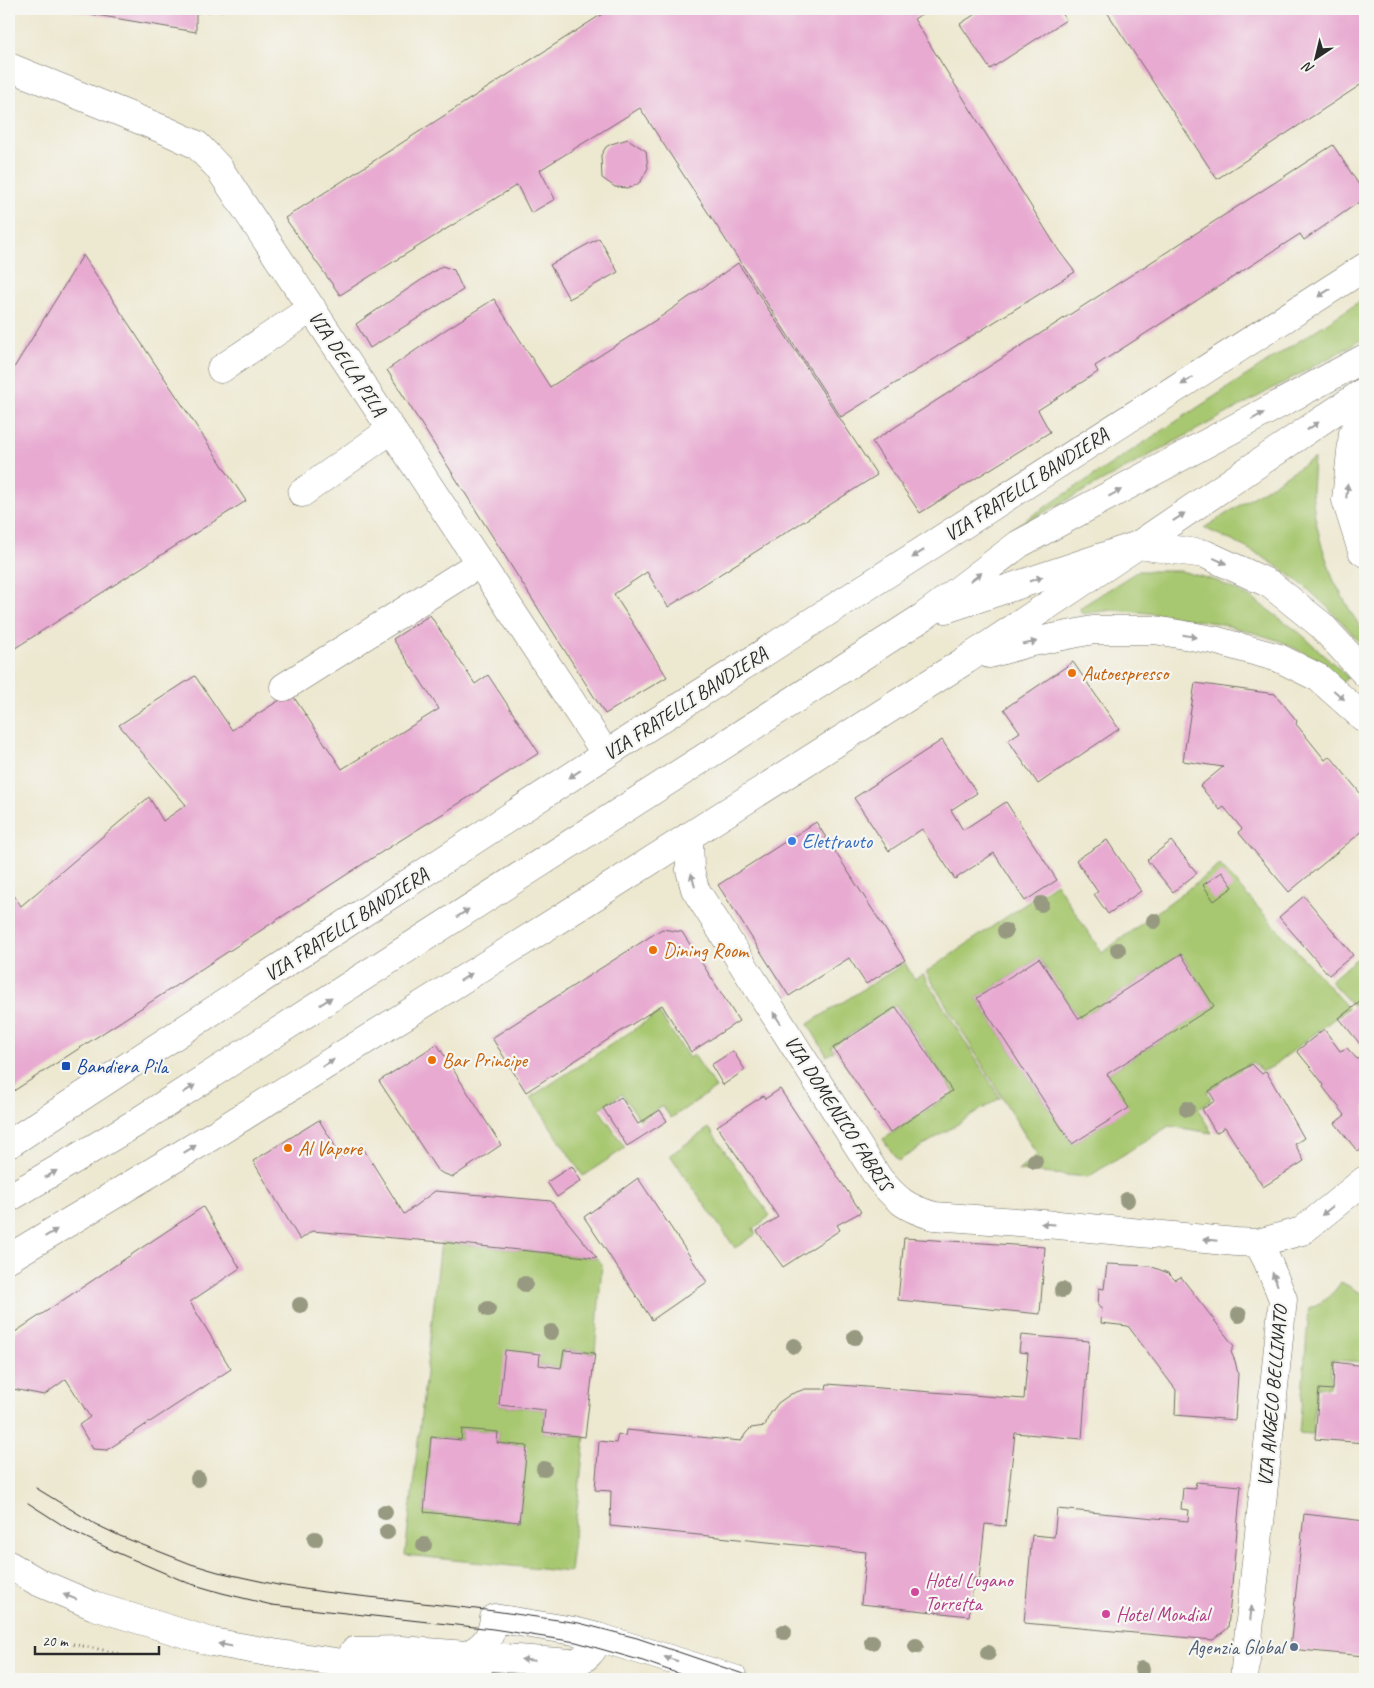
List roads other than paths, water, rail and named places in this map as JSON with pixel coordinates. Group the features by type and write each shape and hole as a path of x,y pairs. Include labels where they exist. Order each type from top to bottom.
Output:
{"street":[{"name":"VIA DELLA PILA","path":"9,67 197,145 218,167 606,754"},
{"name":"VIA FRATELLI BANDIERA","path":"9,1144 606,754 1365,267"},
{"path":"221,369 312,308"},
{"path":"9,1198 134,1124 923,617 1019,544 1365,358"},
{"path":"9,1258 216,1133 966,660 1365,391"},
{"path":"1365,407 1353,433 1346,500 1362,551 1365,553"},
{"path":"302,493 392,429"},
{"path":"923,617 1138,545 1205,554 1270,584 1321,625 1365,673"},
{"path":"284,687 480,563"},
{"path":"966,660 1028,643 1094,630 1156,630 1214,640 1279,658 1319,678 1365,719"},
{"name":"VIA DOMENICO FABRIS","path":"689,836 690,870 695,889 879,1179 896,1198 916,1211 934,1216 1258,1243"},
{"path":"1258,1243 1302,1231 1365,1180"},
{"name":"VIA ANGELO BELLINATO","path":"1244,1679 1283,1299 1268,1260 1258,1243"},
{"path":"9,1565 61,1594 121,1616 212,1642 273,1653 373,1667 480,1679"},
{"path":"469,1654 481,1647 489,1638 494,1618 574,1631 598,1637 734,1679"},
{"path":"273,1653 401,1650 574,1663 592,1651 598,1637"}],"tram line":[{"path":"36,1488 95,1524 120,1536 191,1564 218,1572 278,1585 324,1592 494,1611 579,1623 637,1638 758,1679"},
{"path":"28,1503 70,1530 118,1553 188,1583 222,1593 272,1605 493,1629 576,1642 643,1661 693,1679"}],"place":[{"name":"Autoespresso","path":"1072,673"},
{"name":"Elettrauto","path":"792,841"},
{"name":"Dining Room","path":"653,950"},
{"name":"Bar Principe","path":"432,1060"},
{"name":"Bandiera Pila","path":"66,1066"},
{"name":"Al Vapore","path":"288,1148"},
{"name":"Hotel Lugano Torretta","path":"915,1592"},
{"name":"Hotel Mondial","path":"1106,1614"},
{"name":"Agenzia Global","path":"1294,1647"}]}
